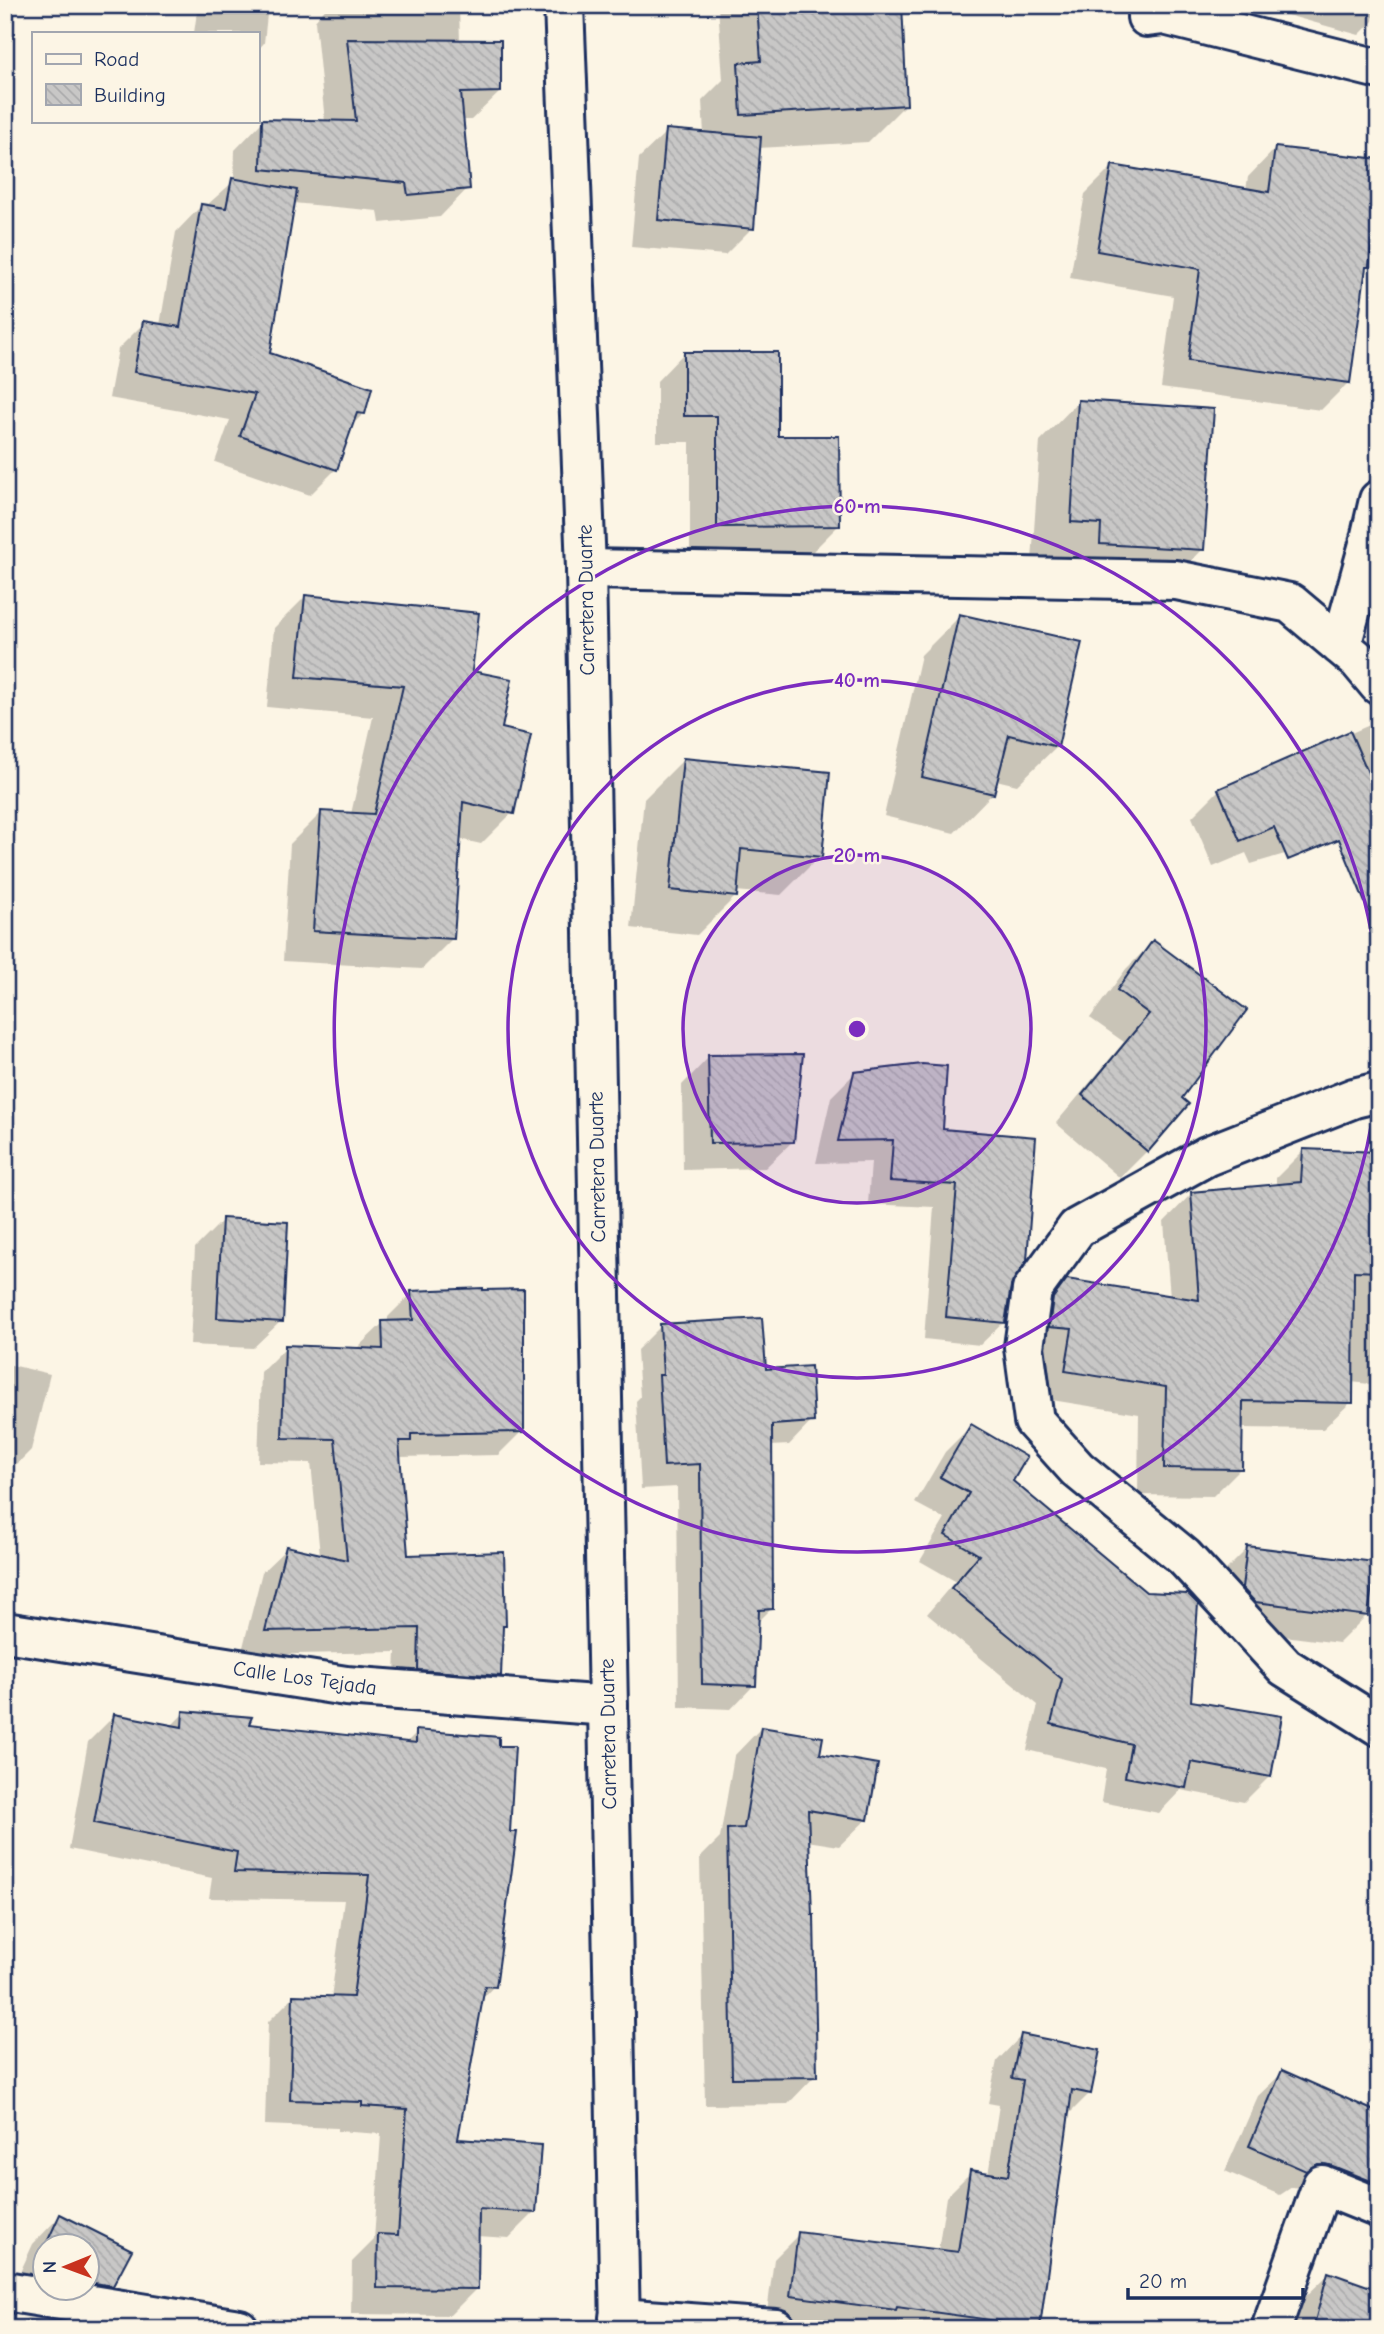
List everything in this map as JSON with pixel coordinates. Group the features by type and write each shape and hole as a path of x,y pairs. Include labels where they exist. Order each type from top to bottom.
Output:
{"street":[{"name":"Carretera Duarte","path":"564,5 586,569 620,2323"},
{"path":"1147,17 1164,15 1379,69"},
{"path":"1341,646 1374,544 1379,500"},
{"path":"586,569 1176,580 1290,603 1359,661 1379,685"},
{"path":"1379,1093 1354,1098 1207,1156 1077,1228 1032,1290 1024,1347 1034,1421 1077,1469 1184,1557 1285,1667 1379,1726"},
{"name":"Calle Los Tejada","path":"5,1632 346,1686 608,1706"},
{"path":"1271,2329 1322,2185 1379,2208"},
{"path":"5,2291 239,2329"},
{"path":"620,2323 776,2329"}],"building":[{"path":"757,5 902,5 907,105 741,115 738,63 761,61"},
{"path":"347,39 501,40 501,92 461,93 470,189 408,195 406,183 261,169 262,119 356,121"},
{"path":"666,129 761,137 754,229 658,220"},
{"path":"1275,147 1379,159 1369,267 1366,267 1350,383 1188,361 1200,269 1097,251 1112,165 1269,192"},
{"path":"232,178 297,190 270,353 372,388 365,414 357,413 337,470 240,436 255,394 134,372 143,321 180,327 201,204 226,208"},
{"path":"684,352 778,352 778,436 839,436 840,526 717,527 717,416 684,416"},
{"path":"1078,400 1214,409 1204,550 1100,544 1101,524 1071,522"},
{"path":"305,595 479,613 472,671 512,679 502,728 531,735 514,814 463,802 454,939 313,931 321,811 374,814 403,686 297,677"},
{"path":"959,614 1082,642 1058,747 1009,735 994,794 922,777"},
{"path":"1350,731 1379,798 1379,932 1339,839 1288,860 1274,827 1240,841 1218,789"},
{"path":"683,758 830,772 822,857 741,849 737,897 670,890"},
{"path":"1153,940 1247,1010 1182,1098 1189,1104 1148,1152 1082,1095 1149,1014 1117,990"},
{"path":"803,1054 794,1142 710,1143 708,1055"},
{"path":"922,1064 947,1066 943,1129 1036,1137 1027,1260 1011,1286 1005,1323 946,1317 957,1185 890,1181 893,1140 838,1141 854,1072"},
{"path":"1303,1149 1379,1152 1379,1272 1354,1271 1353,1403 1243,1401 1242,1469 1164,1468 1166,1387 1065,1371 1072,1329 1049,1327 1053,1298 1067,1279 1199,1300 1191,1192 1301,1182"},
{"path":"222,1218 288,1222 283,1322 217,1318"},
{"path":"524,1289 524,1432 411,1434 411,1441 399,1441 408,1555 504,1552 506,1626 503,1626 501,1676 418,1670 419,1628 265,1631 286,1546 347,1560 335,1439 282,1438 285,1345 383,1349 382,1321 413,1320 411,1291"},
{"path":"762,1318 766,1369 811,1366 814,1422 772,1425 773,1609 759,1610 756,1686 702,1684 700,1464 664,1466 659,1375 663,1375 660,1324"},
{"path":"971,1424 1027,1457 1013,1481 1146,1592 1188,1594 1198,1604 1191,1701 1282,1716 1271,1777 1191,1762 1186,1788 1125,1777 1131,1744 1051,1724 1062,1679 951,1588 979,1555 945,1535 969,1493 940,1477"},
{"path":"1247,1546 1375,1562 1368,1616 1255,1602 1242,1588"},
{"path":"183,1711 252,1717 249,1724 416,1743 416,1730 499,1737 499,1746 515,1746 510,1832 517,1832 496,1987 485,1986 458,2139 541,2145 536,2213 479,2209 478,2289 377,2288 378,2234 398,2235 407,2109 362,2106 362,2102 290,2100 293,1995 353,1997 369,1875 234,1872 237,1852 94,1823 114,1714 182,1727"},
{"path":"761,1727 823,1737 820,1754 878,1764 868,1820 808,1810 814,1915 817,2077 732,2078 727,1829 744,1828"},
{"path":"1021,2034 1100,2050 1091,2094 1072,2090 1040,2327 897,2307 896,2310 790,2296 798,2232 958,2252 970,2170 1008,2176 1023,2080 1012,2078"},
{"path":"1282,2070 1379,2113 1379,2184 1330,2165 1318,2164 1306,2171 1249,2146"},
{"path":"60,2214 96,2232 52,2232"},
{"path":"102,2235 132,2250 113,2286 102,2284"},
{"path":"1328,2272 1379,2290 1379,2329 1313,2329"}]}
